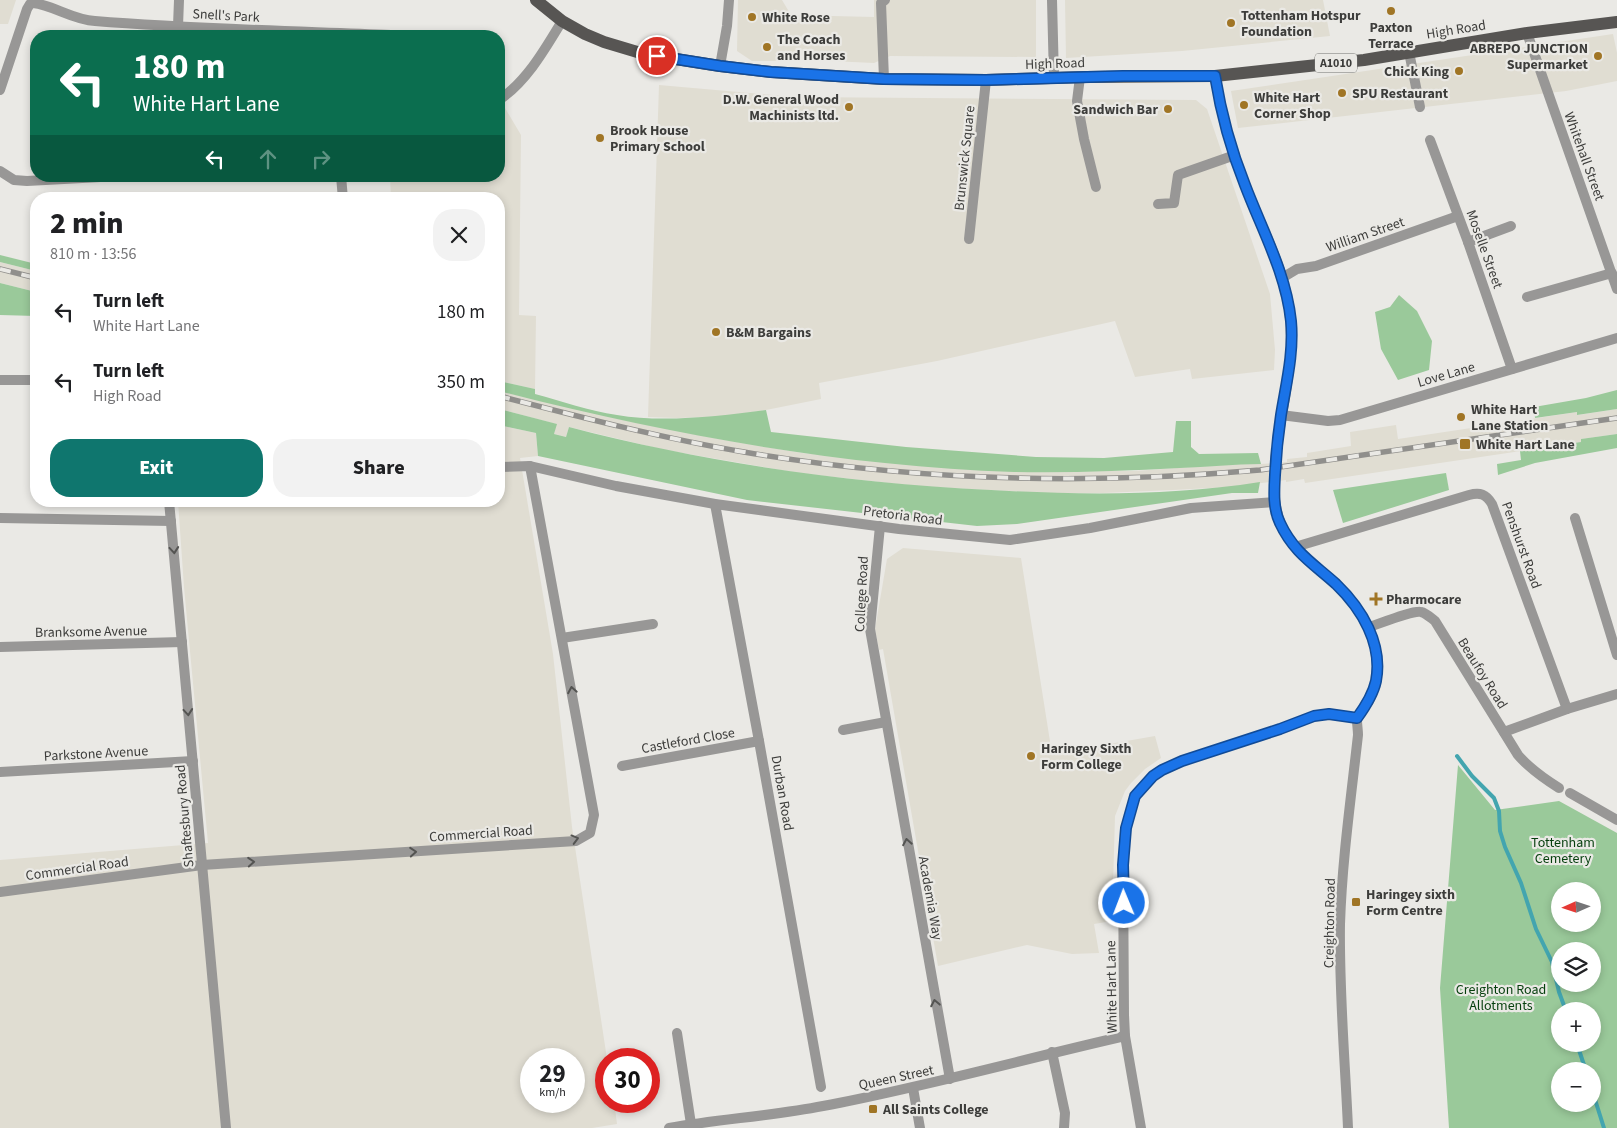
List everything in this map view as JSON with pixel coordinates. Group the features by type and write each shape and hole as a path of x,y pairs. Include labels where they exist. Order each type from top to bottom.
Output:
{"main road":[{"name":"High Road","path":"536,0 562,21 585,34 644,54 771,72 884,79 986,80 1215,76 1310,66 1527,33 1617,22"}],"street":[{"path":"178,26 179,0"},
{"path":"720,66 727,26 729,0"},
{"path":"884,79 881,3 885,0"},
{"path":"1052,0 1054,78"},
{"name":"Snell's Park","path":"0,90 30,4 36,3 71,16 92,21 273,30"},
{"path":"505,94 523,78 545,50 562,21"},
{"name":"Whitehall Street","path":"1527,33 1617,289"},
{"path":"1409,52 1420,108"},
{"path":"1215,76 1222,112 1235,155 1245,186 1282,278 1289,306 1292,333 1289,374 1281,415 1276,461 1275,502 1280,523 1295,547 1351,600 1369,628 1376,654 1376,683 1369,700 1357,718"},
{"path":"1080,77 1077,101 1096,187"},
{"name":"Brunswick Square","path":"969,239 986,80"},
{"name":"Moselle Street","path":"1430,140 1512,369"},
{"path":"1158,204 1174,202 1178,175 1235,155"},
{"path":"0,171 14,180 30,181"},
{"name":"William Street","path":"1282,278 1297,269 1316,266 1458,216"},
{"path":"1468,242 1511,226"},
{"path":"1527,297 1612,273"},
{"name":"Love Lane","path":"1281,415 1328,421 1340,420 1617,338"},
{"path":"0,380 30,380"},
{"name":"Pretoria Road","path":"505,467 530,466 616,486 715,504 880,526 1010,540 1090,528 1191,508 1275,502"},
{"name":"Commercial Road","path":"0,892 202,865 576,841 590,833 594,815 530,466"},
{"name":"Penshurst Road","path":"1295,547 1468,495 1481,493 1485,495 1492,504 1567,709"},
{"name":"Durban Road","path":"715,504 821,1087"},
{"name":"Shaftesbury Road","path":"170,507 226,1128"},
{"path":"0,518 171,521"},
{"path":"1575,518 1617,655"},
{"name":"College Road","path":"880,526 870,629 886,722"},
{"name":"Beaufoy Road","path":"1369,628 1420,611 1428,615 1435,621 1518,755 1542,778 1559,788"},
{"path":"562,638 653,624"},
{"name":"Branksome Avenue","path":"0,647 182,642"},
{"path":"1504,732 1567,709 1617,694"},
{"name":"White Hart Lane","path":"1141,1128 1125,1036 1123,865 1126,828 1135,796 1153,776 1182,761 1314,716 1329,714 1357,718"},
{"name":"Creighton Road","path":"1348,1128 1342,1014 1340,923 1346,836 1358,735 1357,718"},
{"path":"843,730 886,722"},
{"name":"Academia Way","path":"886,722 950,1079"},
{"name":"Castleford Close","path":"622,766 759,741"},
{"name":"Parkstone Avenue","path":"0,772 193,761"},
{"path":"1570,793 1617,820"},
{"path":"676,1032 691,1124"},
{"name":"Queen Street","path":"669,1128 796,1111 913,1088 1052,1052 1125,1036"},
{"path":"1052,1052 1065,1113 1064,1128"},
{"path":"913,1088 920,1128"}],"shaded area":[{"path":"0,0 16,0 8,24 0,24"},
{"path":"738,0 782,0 791,15 874,17 874,0 1036,0 1036,57 890,56 874,63 788,59 752,61 737,51"},
{"path":"1065,0 1323,0 1330,36 1182,51 1066,58"},
{"path":"1613,34 1617,53 1617,81 1566,91 1238,128 1231,91"},
{"path":"659,85 796,97 1196,100 1207,109 1270,294 1275,350 1274,370 1192,379 1190,369 1135,377 1115,321 937,361 819,383 821,399 726,416 648,417"},
{"path":"505,108 521,135 519,315 536,316 535,389 505,382 505,192 391,192 390,182 505,182"},
{"path":"0,262 30,270 30,290 0,283"},
{"path":"505,392 623,420 802,453 962,469 1012,471 1134,471 1287,462 1287,459 1307,457 1307,453 1351,446 1350,432 1396,425 1398,439 1577,412 1578,415 1617,409 1617,434 1581,439 1582,442 1305,483 1304,479 1229,487 1103,493 1042,493 916,486 798,473 665,450 569,427 566,437 554,434 556,424 505,411"},
{"path":"505,426 536,433 538,456 520,458 553,654 572,827 605,1048 595,1048 595,1113 616,1113 617,1124 592,1128 0,1128 0,860 208,843 178,507 505,507"},
{"name":"Haringey Sixth Form College","path":"903,548 1021,558 1052,754 1155,736 1161,758 1145,769 1131,783 1125,791 1115,816 1112,921 1094,924 1099,953 1072,954 1027,945 938,966 883,649 879,650 875,629 887,559"}],"green space":[{"path":"0,255 30,262 30,270 0,262"},
{"path":"0,283 30,290 30,316 0,315"},
{"path":"1399,295 1417,311 1432,341 1429,370 1398,380 1381,349 1375,312 1390,307"},
{"path":"505,382 535,389 535,394 617,415 672,419 766,410 771,432 906,447 1036,457 1104,458 1173,452 1176,421 1191,421 1191,447 1199,454 1258,453 1261,464 1076,472 949,469 818,455 754,445 690,434 562,407 505,393"},
{"path":"1617,390 1617,409 1577,415 1577,412 1535,418 1534,407 1586,398"},
{"path":"505,411 557,424 554,434 566,437 569,427 621,440 725,461 884,482 991,490 1058,493 1126,493 1193,490 1260,482 1258,493 1232,493 1017,524 977,526 747,500 538,456 536,433 505,426"},
{"path":"1617,434 1617,448 1535,463 1498,475 1497,464 1521,460 1520,451 1581,442 1581,439"},
{"path":"1446,473 1449,490 1343,523 1333,490"},
{"name":"Creighton Road Allotments","path":"1458,765 1495,810 1559,801 1617,833 1617,1128 1449,1128 1440,988"}],"waterway":[{"path":"1457,756 1472,776 1494,798 1499,811 1500,831 1505,847 1521,883 1536,929 1552,962 1563,1002"},
{"path":"1580,1052 1583,1062"},
{"path":"1599,1112 1604,1128"}],"railway":[{"path":"0,269 30,276"},
{"path":"505,398 651,434 744,452 872,469 1002,478 1131,478 1260,470 1617,418"}],"place":[{"name":"Paxton Terrace","path":"1391,11"},
{"name":"White Rose","path":"752,17"},
{"name":"Tottenham Hotspur Foundation","path":"1231,23"},
{"name":"The Coach and Horses","path":"767,47"},
{"name":"ABREPO JUNCTION Supermarket","path":"1598,56"},
{"name":"Chick King","path":"1459,71"},
{"name":"SPU Restaurant","path":"1342,93"},
{"name":"White Hart Corner Shop","path":"1244,105"},
{"name":"D.W. General Wood Machinists ltd.","path":"849,107"},
{"name":"Sandwich Bar","path":"1168,109"},
{"name":"Brook House Primary School","path":"600,138"},
{"name":"B&M Bargains","path":"716,332"},
{"name":"White Hart Lane Station","path":"1461,417"},
{"name":"White Hart Lane","path":"1465,444"},
{"name":"Pharmocare","path":"1376,599"},
{"name":"Haringey Sixth Form College","path":"1031,756"},
{"name":"Haringey sixth Form Centre","path":"1356,902"},
{"name":"All Saints College","path":"873,1109"}],"route":[{"path":"657,56 771,72 884,79 986,80 1123,76 1215,76 1222,112 1235,155 1245,186 1282,278 1289,306 1292,333 1291,357 1281,415 1276,461 1275,502 1277,513 1280,523 1295,547 1310,563 1338,586 1361,614 1369,628 1376,654 1376,683 1369,700 1357,718 1338,714 1314,716 1182,761 1153,776 1135,796 1126,828 1123,865 1124,903"}],"park label":[{"name":"Tottenham Cemetery","path":"1563,850"}]}
